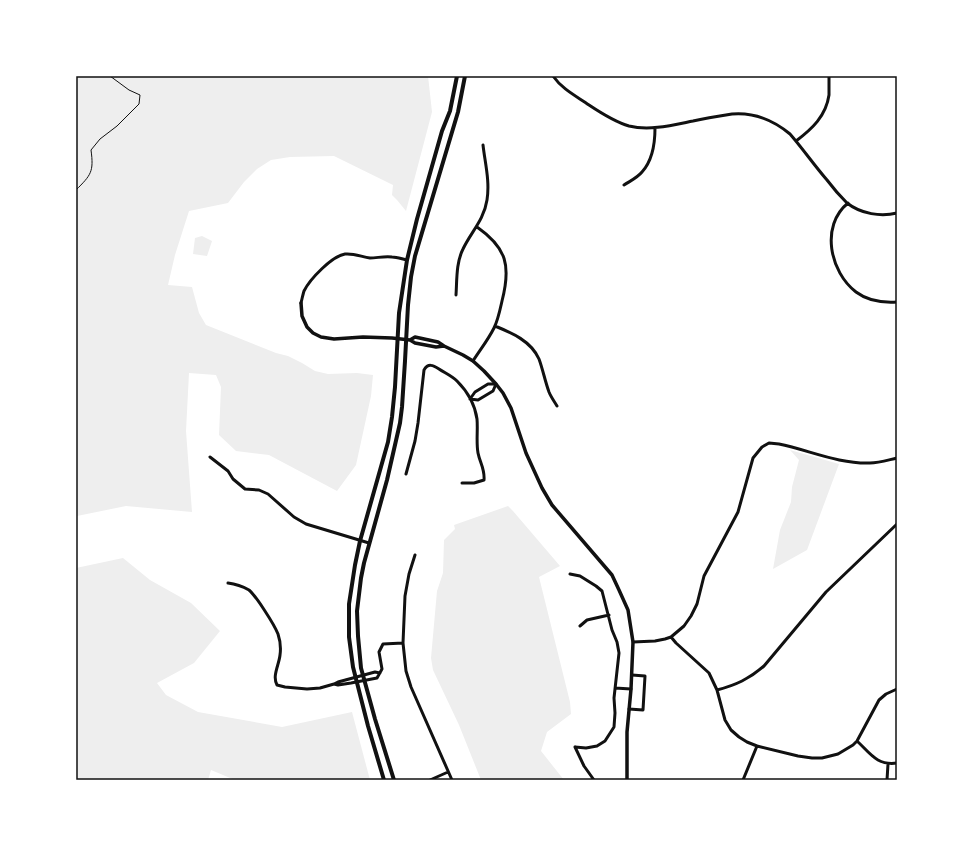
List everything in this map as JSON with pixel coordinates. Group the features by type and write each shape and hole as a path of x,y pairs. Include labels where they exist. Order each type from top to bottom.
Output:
{"main road":[{"path":"384,780 356,680 351,652 349,619 351,587 360,540 388,442 395,387 400,307 407,260 416,219 442,131 450,111 457,76"},
{"path":"394,780 375,720 361,668 357,611 361,578 369,543 387,480 400,422 408,340 408,305 415,256 458,112 465,76"}],"street":[{"path":"553,76 568,92 612,119 638,128 655,128 742,113 754,115 774,122 796,142 833,188 848,204 857,209 877,215 897,213"},
{"path":"796,142 809,132 826,107 829,95 829,76"},
{"path":"624,185 641,173 648,163 655,142 655,128"},
{"path":"456,295 459,261 462,250 477,227 487,201 488,176 483,145"},
{"path":"848,204 842,208 833,226 831,248 837,268 845,281 862,296 882,302 897,302"},
{"path":"473,361 495,326 505,291 506,277 505,264 499,246 485,232 477,227"},
{"path":"407,260 391,256 368,258 358,255 344,254 323,267 304,291 301,302 302,316 307,327 320,337 334,339 363,337 398,338 436,347 444,346 473,361 503,393 511,408 526,453 542,488 552,505 612,575 628,610 633,642 627,732 627,780"},
{"path":"495,326 521,338 530,346 538,358 550,393 557,406"},
{"path":"406,474 417,429 422,377 425,367 428,365 437,367 456,381 470,399 474,407 477,418 478,452 485,473 484,480 474,483 462,483"},
{"path":"470,399 475,392 488,384 496,384"},
{"path":"470,399 478,400 493,391 496,384"},
{"path":"633,642 655,641 671,637 684,626 691,616 697,604 704,576 738,512 752,458 762,447 769,443 779,444 835,459 854,462 871,463 897,458"},
{"path":"210,457 228,471 233,479 245,489 259,490 268,494 294,517 306,524 369,543"},
{"path":"717,690 748,678 764,666 826,592 897,524"},
{"path":"415,555 409,574 405,596 403,643 406,671 411,687 452,780"},
{"path":"570,574 580,576 602,591 612,630 617,642 618,653 614,698 614,727 606,741 597,746 586,748 575,747 584,766 594,780"},
{"path":"228,583 240,585 250,591 258,600 278,634 280,656 275,679 277,685 285,688 320,688 338,682 356,680 365,681 377,678 382,669 379,652 383,644 403,643"},
{"path":"580,626 587,620 609,615"},
{"path":"671,637 709,673 717,690 725,720 731,730 743,739 757,746 798,756 822,758 838,754 853,745 857,741 879,700 886,694 897,689"},
{"path":"356,680 375,672 380,673"},
{"path":"629,709 643,710 645,676 632,675"},
{"path":"615,688 631,689"},
{"path":"857,741 875,758 882,762 888,764 897,763"},
{"path":"743,780 757,746"},
{"path":"887,780 888,764"},
{"path":"430,780 448,772"}],"path":[{"path":"76,190 89,177 93,164 92,150 96,144 139,104 140,95 129,90 110,76"}],"shaded area":[{"path":"76,76 428,76 432,112 406,211 392,195 393,185 334,156 290,157 271,160 257,169 244,182 228,203 189,211 175,255 168,285 192,287 199,313 206,325 276,353 288,356 315,371 328,374 357,373 373,375 371,396 356,465 337,491 269,455 236,451 219,435 221,387 216,375 189,373 186,431 192,512 126,506 77,516 76,518"},
{"path":"202,236 212,241 207,256 193,254 195,238"},
{"path":"790,450 839,464 807,550 773,569 780,530 791,502 792,487 799,460"},
{"path":"508,506 560,566 539,577 570,702 571,714 547,732 541,751 564,780 481,780 459,725 433,670 431,658 437,591 443,573 444,540 455,529 454,525"},
{"path":"123,558 150,580 191,603 220,631 194,663 157,683 166,695 198,712 282,727 352,712 370,780 235,780 211,770 208,780 76,780 76,568"}]}
